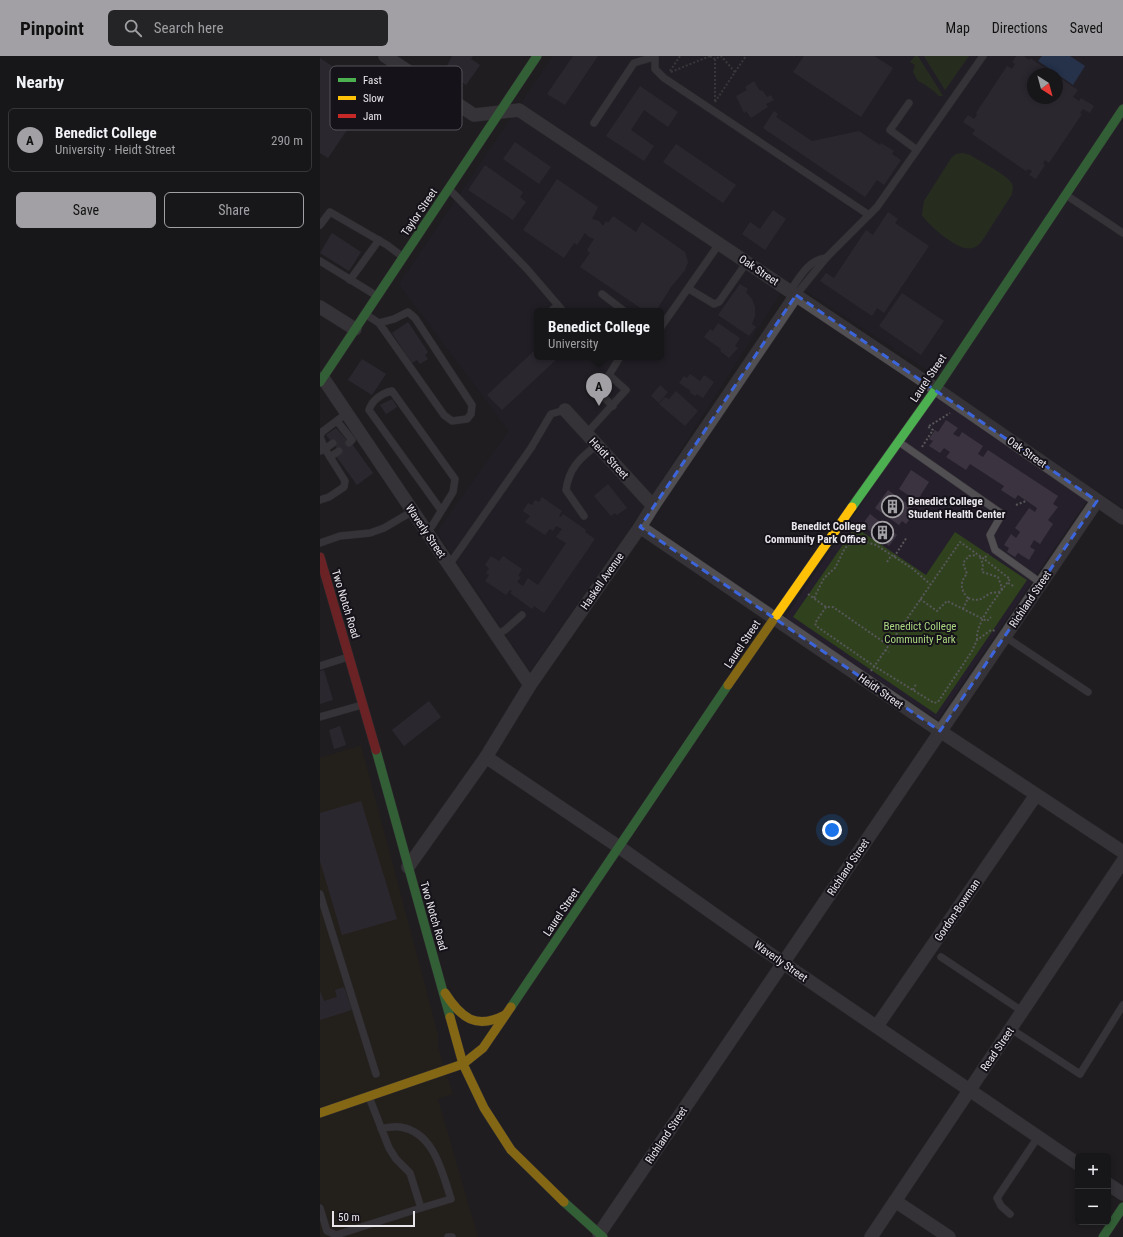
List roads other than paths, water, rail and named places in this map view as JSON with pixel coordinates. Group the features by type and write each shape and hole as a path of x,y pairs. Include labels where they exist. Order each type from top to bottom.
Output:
{"street":[{"name":"Oak Street","path":"385,56 400,66"},
{"name":"Taylor Street","path":"321,380 536,58"},
{"name":"Oak Street","path":"462,107 474,115 519,110 936,389 1096,501 1123,518"},
{"name":"Laurel Street","path":"320,1113 463,1064 483,1048 774,617 936,389 1123,109"},
{"name":"Haskell Avenue","path":"408,867 486,757 530,684 640,527 793,293"},
{"path":"320,307 355,329"},
{"name":"Waverly Street","path":"321,380 354,439 413,511 530,684"},
{"name":"Heidt Street","path":"565,410 653,506"},
{"name":"Richland Street","path":"601,1235 783,962 940,731 1000,633 1041,582 1096,501"},
{"name":"Heidt Street","path":"640,527 940,731 1123,852"},
{"name":"Two Notch Road","path":"320,557 364,705 463,1064 484,1108 510,1150 543,1183 601,1235"},
{"name":"Waverly Street","path":"486,757 620,847 783,962 1075,1162"},
{"name":"Gordon-Bowman","path":"877,1026 1036,795"},
{"name":"Read Street","path":"871,1237 1123,861"},
{"path":"441,986 455,1009 469,1020 483,1023 491,1022 496,1021 505,1015"},
{"path":"1111,1186 1123,1194"},
{"path":"895,1201 949,1237"},
{"path":"1103,1237 1123,1207"}],"lane":[{"path":"526,56 536,58"},
{"path":"793,293 877,207 983,56"},
{"path":"594,123 634,63 655,57 655,68 664,78 869,215"},
{"path":"908,103 890,130 917,150"},
{"path":"449,189 527,269 560,308"},
{"path":"1066,194 1123,233"},
{"path":"320,225 330,212 379,240 403,257"},
{"path":"350,280 379,240"},
{"path":"664,323 719,244"},
{"path":"320,261 377,296"},
{"path":"689,289 714,304 719,302 747,262"},
{"path":"602,294 620,308"},
{"path":"365,314 379,322 444,415 452,421 467,419 471,414 472,405 415,318 408,312 394,319 379,322"},
{"path":"613,406 596,390 609,375 618,360"},
{"path":"586,434 626,390 609,375"},
{"path":"426,530 432,526 453,492 455,479 392,391 385,393 371,403 369,410 441,510"},
{"path":"449,565 531,448 551,414 565,410"},
{"path":"342,417 345,434 354,439"},
{"path":"320,500 329,497 344,486 345,481 330,457 322,450 320,437 342,417"},
{"path":"898,442 1002,514 990,535 995,550 1041,582"},
{"path":"322,450 333,443"},
{"path":"584,516 566,490 567,479 572,467 583,455 597,445"},
{"path":"330,457 339,451"},
{"path":"320,543 340,536 370,533 384,528 413,511"},
{"path":"496,635 505,630 522,615"},
{"path":"1000,633 1088,692"},
{"path":"320,666 350,656"},
{"path":"320,717 364,705"},
{"path":"320,894 376,1074"},
{"path":"941,957 1022,1011"},
{"path":"1010,1029 1080,1074 1123,1004"},
{"path":"369,1096 389,1148 396,1159 410,1173 421,1208"},
{"path":"320,1208 327,1231 336,1236 451,1199 439,1161 428,1143 412,1131 400,1126 381,1128"},
{"path":"1010,1214 1001,1206 997,1198 1038,1137"}],"water":[{"path":"1042,56 1070,56 1085,66 1073,85 1063,78 1063,68 1048,68 1038,61"}],"place":[{"name":"Benedict College","path":"599,406"},
{"name":"Benedict College Student Health Center","path":"893,507"},
{"name":"Benedict College Community Park Office","path":"882,532"}],"park label":[{"name":"Benedict College Community Park","path":"920,632"}]}
